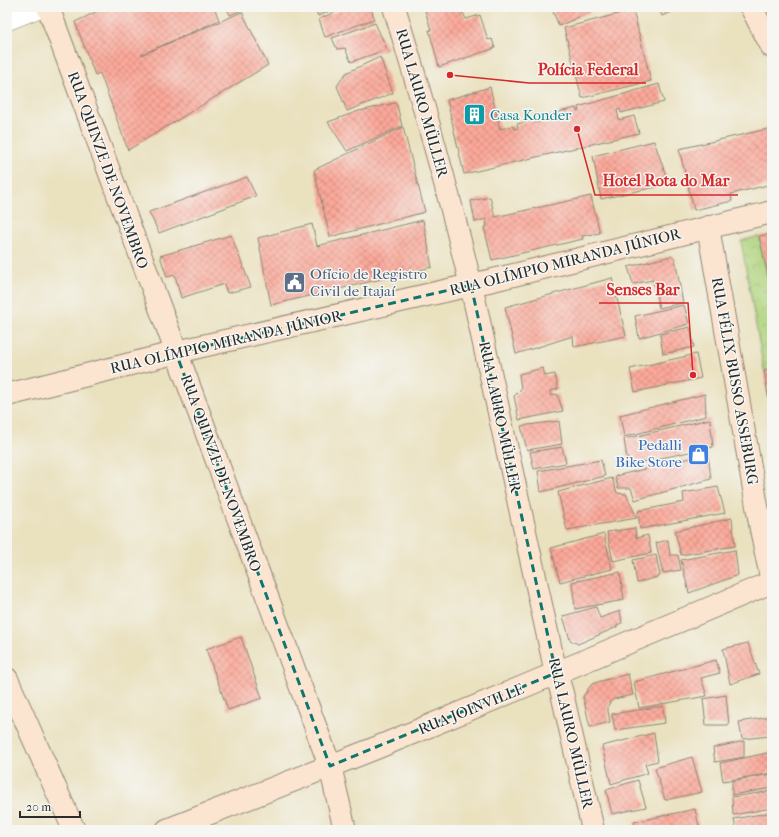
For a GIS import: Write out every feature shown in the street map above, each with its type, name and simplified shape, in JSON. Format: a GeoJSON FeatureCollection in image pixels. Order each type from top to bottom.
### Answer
{"type":"FeatureCollection","features":[{"type":"Feature","properties":{"kind":"main road","name":"RUA QUINZE DE NOVEMBRO"},"geometry":{"type":"LineString","coordinates":[[48,7],[330,766],[345,830]]}},
{"type":"Feature","properties":{"kind":"main road","name":"RUA LAURO MÜLLER"},"geometry":{"type":"LineString","coordinates":[[394,7],[439,160],[471,285],[556,673],[564,701],[593,830]]}},
{"type":"Feature","properties":{"kind":"main road"},"geometry":{"type":"LineString","coordinates":[[751,7],[772,47]]}},
{"type":"Feature","properties":{"kind":"main road","name":"RUA OLÍMPIO MIRANDA JÚNIOR"},"geometry":{"type":"LineString","coordinates":[[7,395],[206,345],[471,285],[772,212]]}},
{"type":"Feature","properties":{"kind":"main road","name":"RUA FÉLIX BUSSO ASSEBURG"},"geometry":{"type":"LineString","coordinates":[[708,227],[761,529],[772,582]]}},
{"type":"Feature","properties":{"kind":"main road","name":"RUA JOINVILLE"},"geometry":{"type":"LineString","coordinates":[[167,830],[383,745],[772,582]]}},
{"type":"Feature","properties":{"kind":"main road"},"geometry":{"type":"LineString","coordinates":[[7,679],[74,830]]}},
{"type":"Feature","properties":{"kind":"street"},"geometry":{"type":"LineString","coordinates":[[7,21],[42,7]]}},
{"type":"Feature","properties":{"kind":"highlighted area"},"geometry":{"type":"Polygon","coordinates":[[[471,285],[556,673],[330,766],[176,353],[471,285]]]}},
{"type":"Feature","properties":{"kind":"green space"},"geometry":{"type":"Polygon","coordinates":[[[759,236],[772,293],[772,370],[764,371],[741,241],[759,236]]]}},
{"type":"Feature","properties":{"kind":"building"},"geometry":{"type":"Polygon","coordinates":[[[106,7],[214,7],[219,20],[141,55],[242,12],[268,65],[128,150],[100,73],[95,75],[75,22],[106,7]]]}},
{"type":"Feature","properties":{"kind":"building"},"geometry":{"type":"Polygon","coordinates":[[[226,7],[249,7],[230,15],[226,7]]]}},
{"type":"Feature","properties":{"kind":"building"},"geometry":{"type":"Polygon","coordinates":[[[314,7],[339,7],[318,16],[314,7]]]}},
{"type":"Feature","properties":{"kind":"building"},"geometry":{"type":"Polygon","coordinates":[[[347,7],[371,7],[374,19],[325,37],[319,19],[347,7]]]}},
{"type":"Feature","properties":{"kind":"building"},"geometry":{"type":"Polygon","coordinates":[[[424,7],[460,7],[466,19],[480,15],[488,40],[492,39],[495,48],[439,67],[429,30],[431,30],[424,7]]]}},
{"type":"Feature","properties":{"kind":"building"},"geometry":{"type":"Polygon","coordinates":[[[551,7],[601,7],[559,26],[551,7]]]}},
{"type":"Feature","properties":{"kind":"building"},"geometry":{"type":"Polygon","coordinates":[[[658,7],[682,7],[662,16],[658,7]]]}},
{"type":"Feature","properties":{"kind":"building"},"geometry":{"type":"Polygon","coordinates":[[[633,10],[651,81],[582,98],[564,28],[633,10]]]}},
{"type":"Feature","properties":{"kind":"building"},"geometry":{"type":"Polygon","coordinates":[[[375,23],[387,49],[351,62],[345,48],[337,49],[332,38],[375,23]]]}},
{"type":"Feature","properties":{"kind":"building"},"geometry":{"type":"Polygon","coordinates":[[[380,57],[393,93],[347,111],[337,86],[346,73],[380,57]]]}},
{"type":"Feature","properties":{"kind":"building"},"geometry":{"type":"Polygon","coordinates":[[[659,84],[664,102],[621,113],[620,109],[617,110],[619,120],[634,116],[639,133],[464,174],[447,100],[490,87],[500,129],[513,126],[514,129],[518,128],[517,124],[533,120],[535,123],[539,122],[538,119],[554,114],[555,117],[560,116],[559,112],[576,108],[577,111],[579,111],[578,107],[659,84]]]}},
{"type":"Feature","properties":{"kind":"building"},"geometry":{"type":"Polygon","coordinates":[[[395,103],[397,105],[402,126],[347,151],[328,122],[359,111],[395,103]]]}},
{"type":"Feature","properties":{"kind":"building"},"geometry":{"type":"Polygon","coordinates":[[[403,127],[425,212],[330,237],[314,170],[403,127]]]}},
{"type":"Feature","properties":{"kind":"building"},"geometry":{"type":"Polygon","coordinates":[[[772,128],[772,184],[731,194],[732,201],[694,210],[679,149],[772,128]]]}},
{"type":"Feature","properties":{"kind":"building"},"geometry":{"type":"Polygon","coordinates":[[[654,141],[669,184],[601,199],[593,156],[654,141]]]}},
{"type":"Feature","properties":{"kind":"building"},"geometry":{"type":"Polygon","coordinates":[[[247,177],[256,196],[159,233],[149,212],[247,177]]]}},
{"type":"Feature","properties":{"kind":"building"},"geometry":{"type":"Polygon","coordinates":[[[591,196],[600,233],[582,236],[583,239],[492,260],[484,227],[487,227],[486,219],[475,222],[471,201],[490,197],[495,217],[591,196]]]}},
{"type":"Feature","properties":{"kind":"building"},"geometry":{"type":"Polygon","coordinates":[[[423,220],[432,267],[271,305],[258,238],[312,224],[317,246],[423,220]]]}},
{"type":"Feature","properties":{"kind":"building"},"geometry":{"type":"Polygon","coordinates":[[[772,234],[772,290],[771,290],[759,236],[772,234]]]}},
{"type":"Feature","properties":{"kind":"building"},"geometry":{"type":"Polygon","coordinates":[[[231,235],[251,287],[227,293],[224,284],[181,298],[175,275],[167,277],[160,256],[231,235]]]}},
{"type":"Feature","properties":{"kind":"building"},"geometry":{"type":"Polygon","coordinates":[[[671,256],[675,259],[683,303],[659,308],[653,280],[633,284],[628,267],[671,256]]]}},
{"type":"Feature","properties":{"kind":"building"},"geometry":{"type":"Polygon","coordinates":[[[612,278],[626,336],[574,347],[573,336],[516,354],[505,307],[612,278]]]}},
{"type":"Feature","properties":{"kind":"building"},"geometry":{"type":"Polygon","coordinates":[[[684,305],[689,324],[639,338],[635,316],[684,305]]]}},
{"type":"Feature","properties":{"kind":"building"},"geometry":{"type":"Polygon","coordinates":[[[690,327],[694,347],[663,354],[660,334],[690,327]]]}},
{"type":"Feature","properties":{"kind":"building"},"geometry":{"type":"Polygon","coordinates":[[[696,354],[701,378],[635,392],[630,369],[696,354]]]}},
{"type":"Feature","properties":{"kind":"building"},"geometry":{"type":"Polygon","coordinates":[[[543,368],[545,376],[555,374],[558,389],[550,391],[551,396],[557,394],[563,411],[519,420],[514,396],[521,389],[519,374],[543,368]]]}},
{"type":"Feature","properties":{"kind":"building"},"geometry":{"type":"Polygon","coordinates":[[[772,370],[772,414],[771,414],[764,371],[772,370]]]}},
{"type":"Feature","properties":{"kind":"building"},"geometry":{"type":"Polygon","coordinates":[[[705,394],[706,416],[624,437],[620,415],[705,394]]]}},
{"type":"Feature","properties":{"kind":"building"},"geometry":{"type":"Polygon","coordinates":[[[710,419],[713,447],[628,465],[624,439],[710,419]]]}},
{"type":"Feature","properties":{"kind":"building"},"geometry":{"type":"Polygon","coordinates":[[[559,421],[562,444],[527,450],[521,426],[559,421]]]}},
{"type":"Feature","properties":{"kind":"building"},"geometry":{"type":"Polygon","coordinates":[[[562,447],[566,463],[534,469],[530,452],[562,447]]]}},
{"type":"Feature","properties":{"kind":"building"},"geometry":{"type":"Polygon","coordinates":[[[708,454],[711,479],[635,500],[631,488],[618,488],[615,476],[708,454]]]}},
{"type":"Feature","properties":{"kind":"building"},"geometry":{"type":"Polygon","coordinates":[[[601,460],[605,476],[541,492],[538,471],[601,460]]]}},
{"type":"Feature","properties":{"kind":"building"},"geometry":{"type":"Polygon","coordinates":[[[612,478],[617,493],[626,494],[637,518],[567,530],[558,492],[612,478]]]}},
{"type":"Feature","properties":{"kind":"building"},"geometry":{"type":"Polygon","coordinates":[[[718,487],[725,513],[640,529],[638,511],[684,502],[683,493],[718,487]]]}},
{"type":"Feature","properties":{"kind":"building"},"geometry":{"type":"Polygon","coordinates":[[[732,518],[735,546],[681,555],[675,531],[732,518]]]}},
{"type":"Feature","properties":{"kind":"building"},"geometry":{"type":"Polygon","coordinates":[[[635,528],[636,538],[648,535],[651,553],[613,561],[607,532],[635,528]]]}},
{"type":"Feature","properties":{"kind":"building"},"geometry":{"type":"Polygon","coordinates":[[[604,534],[612,569],[560,582],[551,548],[604,534]]]}},
{"type":"Feature","properties":{"kind":"building"},"geometry":{"type":"Polygon","coordinates":[[[668,540],[670,555],[678,555],[681,570],[663,573],[656,543],[668,540]]]}},
{"type":"Feature","properties":{"kind":"building"},"geometry":{"type":"Polygon","coordinates":[[[735,550],[738,575],[689,593],[681,560],[735,550]]]}},
{"type":"Feature","properties":{"kind":"building"},"geometry":{"type":"Polygon","coordinates":[[[656,555],[660,576],[637,583],[633,560],[656,555]]]}},
{"type":"Feature","properties":{"kind":"building"},"geometry":{"type":"Polygon","coordinates":[[[620,572],[624,600],[575,609],[572,582],[620,572]]]}},
{"type":"Feature","properties":{"kind":"building"},"geometry":{"type":"Polygon","coordinates":[[[596,607],[600,618],[620,611],[622,623],[617,625],[617,627],[578,644],[570,640],[563,616],[596,607]]]}},
{"type":"Feature","properties":{"kind":"building"},"geometry":{"type":"Polygon","coordinates":[[[241,637],[262,698],[228,710],[206,649],[241,637]]]}},
{"type":"Feature","properties":{"kind":"building"},"geometry":{"type":"Polygon","coordinates":[[[748,643],[759,674],[730,684],[723,649],[748,643]]]}},
{"type":"Feature","properties":{"kind":"building"},"geometry":{"type":"Polygon","coordinates":[[[716,660],[720,673],[701,678],[707,696],[639,708],[634,682],[716,660]]]}},
{"type":"Feature","properties":{"kind":"building"},"geometry":{"type":"Polygon","coordinates":[[[628,674],[633,695],[614,699],[608,706],[610,722],[590,727],[583,697],[588,689],[592,684],[628,674]]]}},
{"type":"Feature","properties":{"kind":"building"},"geometry":{"type":"Polygon","coordinates":[[[726,695],[729,725],[706,725],[703,699],[726,695]]]}},
{"type":"Feature","properties":{"kind":"building"},"geometry":{"type":"Polygon","coordinates":[[[663,706],[665,723],[615,730],[612,714],[663,706]]]}},
{"type":"Feature","properties":{"kind":"building"},"geometry":{"type":"Polygon","coordinates":[[[769,717],[771,736],[742,739],[739,722],[769,717]]]}},
{"type":"Feature","properties":{"kind":"building"},"geometry":{"type":"Polygon","coordinates":[[[654,733],[658,761],[645,764],[648,773],[611,784],[602,746],[654,733]]]}},
{"type":"Feature","properties":{"kind":"building"},"geometry":{"type":"Polygon","coordinates":[[[744,741],[744,757],[715,762],[713,748],[744,741]]]}},
{"type":"Feature","properties":{"kind":"building"},"geometry":{"type":"Polygon","coordinates":[[[772,752],[772,773],[723,781],[720,763],[772,752]]]}},
{"type":"Feature","properties":{"kind":"building"},"geometry":{"type":"Polygon","coordinates":[[[692,757],[702,792],[665,800],[655,768],[692,757]]]}},
{"type":"Feature","properties":{"kind":"building"},"geometry":{"type":"Polygon","coordinates":[[[772,774],[772,788],[732,795],[732,781],[772,774]]]}},
{"type":"Feature","properties":{"kind":"building"},"geometry":{"type":"Polygon","coordinates":[[[638,780],[646,807],[612,814],[606,790],[638,780]]]}},
{"type":"Feature","properties":{"kind":"building"},"geometry":{"type":"Polygon","coordinates":[[[772,791],[772,808],[733,815],[732,797],[772,791]]]}},
{"type":"Feature","properties":{"kind":"building"},"geometry":{"type":"Polygon","coordinates":[[[695,809],[700,830],[636,830],[634,822],[695,809]]]}},
{"type":"Feature","properties":{"kind":"building"},"geometry":{"type":"Polygon","coordinates":[[[772,812],[772,830],[736,830],[734,819],[772,812]]]}},
{"type":"Feature","properties":{"kind":"place","name":"Polícia Federal"},"geometry":{"type":"Point","coordinates":[450,75]}},
{"type":"Feature","properties":{"kind":"place","name":"Casa Konder"},"geometry":{"type":"Point","coordinates":[474,115]}},
{"type":"Feature","properties":{"kind":"place","name":"Hotel Rota do Mar"},"geometry":{"type":"Point","coordinates":[577,129]}},
{"type":"Feature","properties":{"kind":"place","name":"Ofício de Registro Civil de Itajaí"},"geometry":{"type":"Point","coordinates":[295,283]}},
{"type":"Feature","properties":{"kind":"place","name":"Senses Bar"},"geometry":{"type":"Point","coordinates":[693,375]}},
{"type":"Feature","properties":{"kind":"place","name":"Pedalli Bike Store"},"geometry":{"type":"Point","coordinates":[698,454]}}]}
